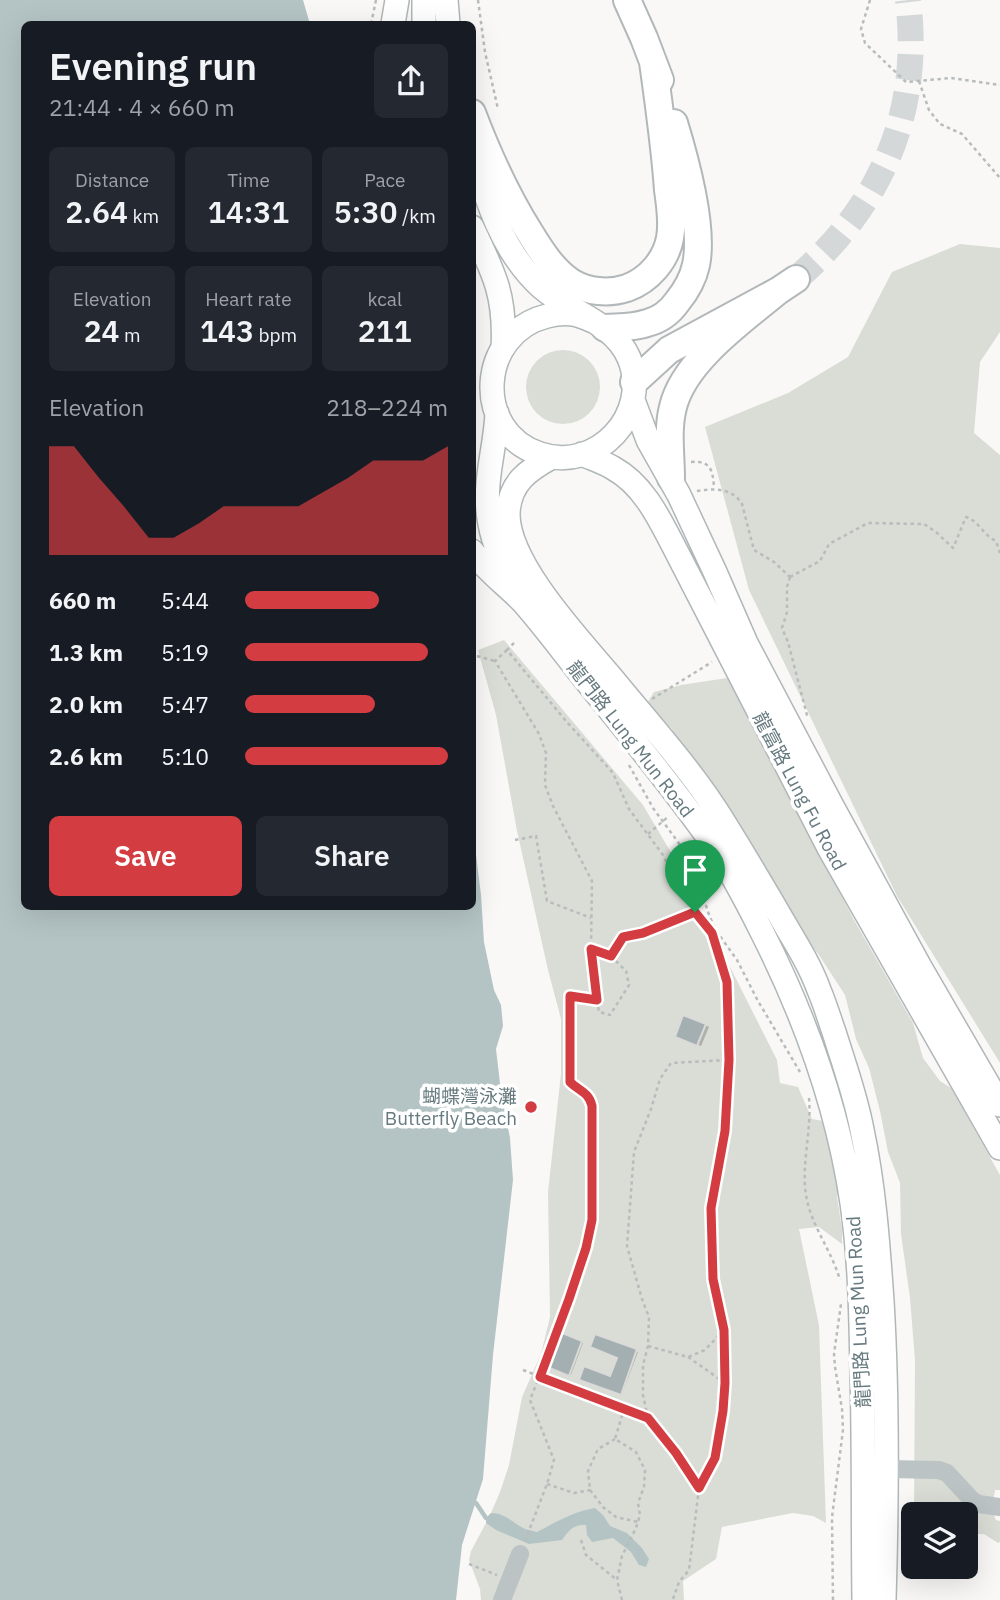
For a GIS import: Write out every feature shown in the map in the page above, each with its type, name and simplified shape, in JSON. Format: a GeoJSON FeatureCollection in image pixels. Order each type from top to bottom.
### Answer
{"type":"FeatureCollection","features":[{"type":"Feature","properties":{"kind":"highway"},"geometry":{"type":"LineString","coordinates":[[599,324],[639,325],[665,315],[688,287],[696,268],[698,245],[689,181],[677,133],[653,62],[627,0]]}},
{"type":"Feature","properties":{"kind":"highway"},"geometry":{"type":"LineString","coordinates":[[485,111],[482,139],[521,219],[554,268],[570,281],[590,290],[625,289],[654,271],[663,257],[671,235],[666,163],[653,62]]}},
{"type":"Feature","properties":{"kind":"highway"},"geometry":{"type":"LineString","coordinates":[[634,391],[669,350],[787,285],[708,352],[683,382],[675,398],[671,417],[678,472]]}},
{"type":"Feature","properties":{"kind":"main road"},"geometry":{"type":"LineString","coordinates":[[394,21],[397,0]]}},
{"type":"Feature","properties":{"kind":"main road"},"geometry":{"type":"LineString","coordinates":[[424,0],[424,21]]}},
{"type":"Feature","properties":{"kind":"main road"},"geometry":{"type":"LineString","coordinates":[[446,0],[448,21]]}},
{"type":"Feature","properties":{"kind":"main road","name":"龍富路 Lung Fu Road"},"geometry":{"type":"LineString","coordinates":[[476,163],[498,225],[520,263],[541,287],[563,304],[599,324],[615,336],[623,347],[629,359],[634,391],[648,440],[678,472],[715,572],[746,643],[914,956],[1000,1105]]}},
{"type":"Feature","properties":{"kind":"main road"},"geometry":{"type":"LineString","coordinates":[[476,235],[499,290],[504,322],[503,348]]}},
{"type":"Feature","properties":{"kind":"main road"},"geometry":{"type":"LineString","coordinates":[[599,324],[574,314],[558,314],[540,318],[516,332],[503,348],[494,366],[492,379],[492,393],[502,424],[527,449],[539,454],[566,458],[592,452],[604,445],[623,425],[634,391]]}},
{"type":"Feature","properties":{"kind":"main road"},"geometry":{"type":"LineString","coordinates":[[497,413],[488,484],[488,517],[499,555],[530,594]]}},
{"type":"Feature","properties":{"kind":"main road","name":"龍富路 Lung Fu Road"},"geometry":{"type":"LineString","coordinates":[[582,454],[627,477],[653,508],[673,542],[829,848],[1000,1148]]}},
{"type":"Feature","properties":{"kind":"main road"},"geometry":{"type":"LineString","coordinates":[[530,594],[508,511],[513,492],[523,476],[552,457]]}},
{"type":"Feature","properties":{"kind":"main road","name":"龍門路 Lung Mun Road"},"geometry":{"type":"LineString","coordinates":[[476,556],[482,564],[530,594],[661,737],[722,819],[792,936],[820,990],[862,1129],[877,1228],[884,1344],[887,1469],[884,1600]]}},
{"type":"Feature","properties":{"kind":"main road","name":"龍門路 Lung Mun Road"},"geometry":{"type":"LineString","coordinates":[[530,594],[732,874],[783,973],[817,1060],[844,1164],[856,1236],[861,1320],[864,1600]]}},
{"type":"Feature","properties":{"kind":"street"},"geometry":{"type":"LineString","coordinates":[[887,1469],[939,1470],[947,1473],[972,1500],[979,1504],[1000,1507]]}},
{"type":"Feature","properties":{"kind":"street"},"geometry":{"type":"LineString","coordinates":[[502,1600],[520,1554]]}},
{"type":"Feature","properties":{"kind":"path"},"geometry":{"type":"LineString","coordinates":[[372,21],[376,0]]}},
{"type":"Feature","properties":{"kind":"path"},"geometry":{"type":"LineString","coordinates":[[478,0],[485,52],[485,111]]}},
{"type":"Feature","properties":{"kind":"path"},"geometry":{"type":"LineString","coordinates":[[870,0],[861,29],[865,43],[906,82],[951,78],[1000,85]]}},
{"type":"Feature","properties":{"kind":"path"},"geometry":{"type":"LineString","coordinates":[[919,81],[929,110],[940,124],[962,134],[1000,178]]}},
{"type":"Feature","properties":{"kind":"path"},"geometry":{"type":"LineString","coordinates":[[678,472],[692,462],[705,463],[710,467],[714,488]]}},
{"type":"Feature","properties":{"kind":"path"},"geometry":{"type":"LineString","coordinates":[[700,491],[714,488],[738,497],[754,550],[774,562],[790,577]]}},
{"type":"Feature","properties":{"kind":"path"},"geometry":{"type":"LineString","coordinates":[[809,726],[808,714],[782,628],[787,612],[786,587],[790,577],[820,561],[829,544],[867,523],[924,524],[953,548],[965,517],[974,520],[988,537],[996,541],[1000,553]]}},
{"type":"Feature","properties":{"kind":"path"},"geometry":{"type":"LineString","coordinates":[[495,661],[514,643]]}},
{"type":"Feature","properties":{"kind":"path"},"geometry":{"type":"LineString","coordinates":[[507,650],[613,773],[629,809],[663,855],[679,889],[712,933],[727,982],[729,1060],[725,1131],[711,1208],[713,1279],[724,1330],[723,1411],[715,1458],[699,1488],[689,1570],[679,1582],[673,1600]]}},
{"type":"Feature","properties":{"kind":"path"},"geometry":{"type":"LineString","coordinates":[[477,656],[495,661],[527,713],[546,753],[545,785],[592,881],[591,949],[597,1000],[599,1012],[610,1015],[629,985],[626,971],[611,956],[591,949]]}},
{"type":"Feature","properties":{"kind":"path"},"geometry":{"type":"LineString","coordinates":[[646,702],[718,659]]}},
{"type":"Feature","properties":{"kind":"path","name":"龍門路 Lung Mun Road"},"geometry":{"type":"LineString","coordinates":[[626,759],[653,808],[689,857],[715,929],[737,960],[760,1006],[802,1076]]}},
{"type":"Feature","properties":{"kind":"path"},"geometry":{"type":"LineString","coordinates":[[648,834],[668,816]]}},
{"type":"Feature","properties":{"kind":"path"},"geometry":{"type":"LineString","coordinates":[[515,840],[537,836],[547,901],[591,918]]}},
{"type":"Feature","properties":{"kind":"path"},"geometry":{"type":"LineString","coordinates":[[611,956],[623,937],[643,933],[695,912]]}},
{"type":"Feature","properties":{"kind":"path"},"geometry":{"type":"LineString","coordinates":[[520,1554],[554,1460],[530,1400],[569,1299],[592,1220],[592,1106],[591,1099],[585,1092],[570,1082],[570,996],[597,1000]]}},
{"type":"Feature","properties":{"kind":"path"},"geometry":{"type":"LineString","coordinates":[[699,1488],[648,1418],[643,1395],[643,1365],[648,1346],[649,1317],[627,1246],[634,1152],[660,1079],[671,1063],[729,1060]]}},
{"type":"Feature","properties":{"kind":"path","name":"龍門路 Lung Mun Road"},"geometry":{"type":"LineString","coordinates":[[808,1096],[804,1174],[806,1195],[812,1217],[837,1271],[841,1288]]}},
{"type":"Feature","properties":{"kind":"path","name":"龍門路 Lung Mun Road"},"geometry":{"type":"LineString","coordinates":[[833,1600],[832,1517],[843,1430],[834,1354],[841,1300]]}},
{"type":"Feature","properties":{"kind":"path"},"geometry":{"type":"LineString","coordinates":[[688,1357],[705,1350],[724,1330]]}},
{"type":"Feature","properties":{"kind":"path"},"geometry":{"type":"LineString","coordinates":[[648,1346],[688,1357],[725,1383]]}},
{"type":"Feature","properties":{"kind":"path"},"geometry":{"type":"LineString","coordinates":[[523,1370],[648,1418]]}},
{"type":"Feature","properties":{"kind":"path"},"geometry":{"type":"LineString","coordinates":[[624,1409],[615,1439],[598,1449],[588,1471],[590,1490],[603,1507],[616,1517],[638,1522]]}},
{"type":"Feature","properties":{"kind":"path"},"geometry":{"type":"LineString","coordinates":[[615,1439],[636,1452],[645,1470],[644,1487],[638,1503],[640,1515],[622,1556],[617,1580],[622,1600]]}},
{"type":"Feature","properties":{"kind":"path"},"geometry":{"type":"LineString","coordinates":[[547,1484],[574,1493],[590,1490]]}},
{"type":"Feature","properties":{"kind":"path"},"geometry":{"type":"LineString","coordinates":[[581,1540],[586,1555],[617,1580]]}},
{"type":"Feature","properties":{"kind":"path"},"geometry":{"type":"LineString","coordinates":[[469,1563],[510,1580]]}},
{"type":"Feature","properties":{"kind":"shaded area"},"geometry":{"type":"Polygon","coordinates":[[[0,0],[303,0],[309,21],[21,21],[21,910],[476,910],[476,854],[484,942],[494,990],[501,1005],[503,1026],[496,1049],[510,1138],[513,1180],[493,1355],[483,1479],[462,1545],[456,1600],[0,1600],[0,0]]]}},
{"type":"Feature","properties":{"kind":"shaded area"},"geometry":{"type":"Polygon","coordinates":[[[960,244],[1000,248],[1000,332],[980,362],[974,433],[1000,455],[1000,1063],[897,896],[749,590],[705,427],[788,393],[848,357],[892,272],[960,244]]]}},
{"type":"Feature","properties":{"kind":"shaded area"},"geometry":{"type":"Polygon","coordinates":[[[563,350],[577,353],[589,361],[597,373],[600,387],[597,401],[589,413],[577,421],[563,424],[549,421],[537,413],[529,401],[526,387],[529,373],[537,361],[549,353],[563,350]]]}},
{"type":"Feature","properties":{"kind":"shaded area"},"geometry":{"type":"Polygon","coordinates":[[[504,640],[643,805],[679,866],[777,1060],[780,1083],[798,1087],[812,1119],[829,1122],[847,1145],[837,1197],[842,1244],[819,1227],[799,1229],[819,1325],[826,1523],[813,1516],[793,1513],[722,1527],[716,1559],[683,1581],[684,1600],[481,1600],[480,1589],[469,1560],[500,1492],[509,1465],[522,1397],[541,1354],[550,1317],[548,1192],[561,1074],[561,1019],[517,831],[496,715],[478,650],[504,640]]]}},
{"type":"Feature","properties":{"kind":"shaded area"},"geometry":{"type":"Polygon","coordinates":[[[727,678],[854,920],[913,1023],[923,1058],[940,1081],[951,1088],[1000,1175],[1000,1490],[995,1490],[992,1510],[996,1520],[1000,1521],[998,1543],[984,1534],[978,1534],[978,1502],[914,1502],[915,1360],[901,1234],[900,1183],[888,1152],[869,1068],[856,1039],[845,995],[677,748],[672,729],[646,705],[654,692],[727,678]]]}},
{"type":"Feature","properties":{"kind":"shaded area"},"geometry":{"type":"Polygon","coordinates":[[[595,1508],[610,1526],[627,1533],[642,1548],[649,1559],[646,1567],[639,1565],[631,1552],[613,1538],[592,1542],[587,1535],[586,1525],[572,1528],[562,1540],[529,1544],[486,1523],[486,1518],[491,1513],[496,1513],[525,1529],[537,1532],[572,1514],[595,1508]]]}},
{"type":"Feature","properties":{"kind":"building"},"geometry":{"type":"Polygon","coordinates":[[[683,1015],[706,1024],[697,1046],[675,1037],[683,1015]]]}},
{"type":"Feature","properties":{"kind":"building"},"geometry":{"type":"Polygon","coordinates":[[[560,1332],[582,1341],[569,1376],[547,1367],[560,1332]]]}},
{"type":"Feature","properties":{"kind":"building"},"geometry":{"type":"Polygon","coordinates":[[[595,1334],[637,1349],[621,1395],[579,1380],[584,1366],[610,1376],[617,1358],[590,1347],[595,1334]]]}},
{"type":"Feature","properties":{"kind":"waterway"},"geometry":{"type":"LineString","coordinates":[[476,1503],[486,1518],[491,1520]]}},
{"type":"Feature","properties":{"kind":"tunnel"},"geometry":{"type":"LineString","coordinates":[[796,279],[826,251],[851,220],[872,188],[889,154],[901,118],[908,81],[911,41],[908,0]]}},
{"type":"Feature","properties":{"kind":"place","name":"蝴蝶灣泳灘 Butterfly Beach"},"geometry":{"type":"Point","coordinates":[531,1107]}},
{"type":"Feature","properties":{"kind":"route"},"geometry":{"type":"LineString","coordinates":[[695,912],[712,933],[727,982],[729,1060],[725,1131],[711,1208],[713,1279],[724,1330],[725,1383],[715,1458],[699,1488],[648,1418],[540,1377],[586,1248],[592,1220],[592,1106],[591,1099],[585,1092],[570,1082],[570,996],[597,1000],[591,949],[611,956],[623,937],[643,933],[695,912]]}}]}
